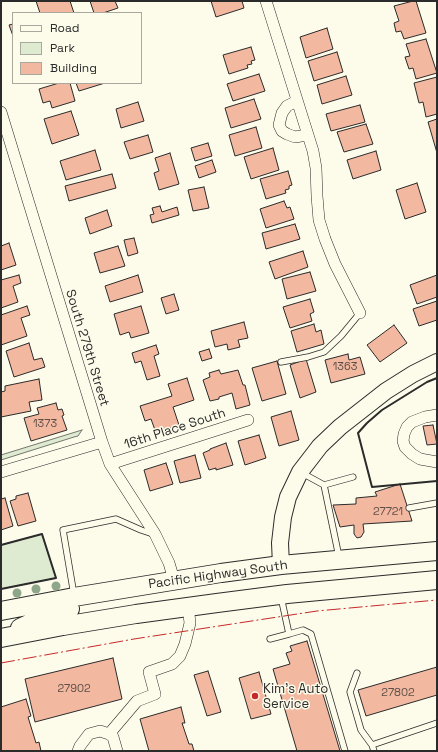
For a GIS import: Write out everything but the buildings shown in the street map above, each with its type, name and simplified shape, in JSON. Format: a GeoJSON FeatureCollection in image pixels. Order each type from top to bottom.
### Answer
{"type":"FeatureCollection","features":[{"type":"Feature","properties":{"kind":"main road"},"geometry":{"type":"LineString","coordinates":[[1,638],[52,613],[164,592],[266,579],[276,572],[281,565],[280,543],[283,517],[288,497],[300,472],[320,446],[340,427],[386,391],[413,374],[437,362]]}},
{"type":"Feature","properties":{"kind":"main road","name":"Pacific Highway South"},"geometry":{"type":"LineString","coordinates":[[1,611],[74,597],[221,573],[281,565],[437,551]]}},
{"type":"Feature","properties":{"kind":"main road","name":"Pacific Highway South"},"geometry":{"type":"LineString","coordinates":[[1,638],[63,626],[188,606],[281,595],[437,580]]}},
{"type":"Feature","properties":{"kind":"street"},"geometry":{"type":"LineString","coordinates":[[266,1],[313,151],[316,168],[319,220],[335,264],[360,313]]}},
{"type":"Feature","properties":{"kind":"street"},"geometry":{"type":"LineString","coordinates":[[297,101],[287,106],[282,113],[279,125],[282,131],[295,137],[307,135]]}},
{"type":"Feature","properties":{"kind":"street","name":"South 279th Street"},"geometry":{"type":"LineString","coordinates":[[1,112],[110,464],[155,534],[169,563],[174,580]]}},
{"type":"Feature","properties":{"kind":"street"},"geometry":{"type":"LineString","coordinates":[[437,415],[425,417],[412,422],[404,434],[403,440],[405,447],[412,454],[420,459],[437,462]]}},
{"type":"Feature","properties":{"kind":"street","name":"16th Place South"},"geometry":{"type":"LineString","coordinates":[[110,464],[248,420]]}},
{"type":"Feature","properties":{"kind":"street"},"geometry":{"type":"LineString","coordinates":[[1,472],[102,442]]}},
{"type":"Feature","properties":{"kind":"street"},"geometry":{"type":"LineString","coordinates":[[109,734],[137,701],[155,694],[149,672],[172,664],[180,656],[185,644],[190,623],[188,606]]}},
{"type":"Feature","properties":{"kind":"street"},"geometry":{"type":"LineString","coordinates":[[78,751],[89,734],[100,731],[113,737],[117,751]]}},
{"type":"Feature","properties":{"kind":"lane"},"geometry":{"type":"LineString","coordinates":[[281,362],[308,357],[324,352],[341,336],[360,313]]}},
{"type":"Feature","properties":{"kind":"lane"},"geometry":{"type":"LineString","coordinates":[[300,472],[324,485],[353,477]]}},
{"type":"Feature","properties":{"kind":"lane"},"geometry":{"type":"LineString","coordinates":[[324,485],[339,560]]}},
{"type":"Feature","properties":{"kind":"lane"},"geometry":{"type":"LineString","coordinates":[[409,508],[437,503]]}},
{"type":"Feature","properties":{"kind":"lane"},"geometry":{"type":"LineString","coordinates":[[74,597],[63,530],[116,519],[141,530],[155,534]]}},
{"type":"Feature","properties":{"kind":"lane"},"geometry":{"type":"LineString","coordinates":[[281,595],[289,634]]}},
{"type":"Feature","properties":{"kind":"lane"},"geometry":{"type":"LineString","coordinates":[[270,639],[303,630],[311,634],[345,751]]}},
{"type":"Feature","properties":{"kind":"lane"},"geometry":{"type":"LineString","coordinates":[[357,673],[350,692],[361,730],[372,745],[374,751]]}},
{"type":"Feature","properties":{"kind":"lane"},"geometry":{"type":"LineString","coordinates":[[372,745],[437,723]]}},
{"type":"Feature","properties":{"kind":"green space"},"geometry":{"type":"Polygon","coordinates":[[[82,430],[78,436],[1,460],[1,455],[82,430]]]}},
{"type":"Feature","properties":{"kind":"green space"},"geometry":{"type":"Polygon","coordinates":[[[42,534],[56,578],[1,589],[1,545],[42,534]]]}},
{"type":"Feature","properties":{"kind":"wall"},"geometry":{"type":"LineString","coordinates":[[437,378],[427,382],[382,410],[358,433],[372,487],[437,481]]}},
{"type":"Feature","properties":{"kind":"wall"},"geometry":{"type":"LineString","coordinates":[[1,545],[42,534],[56,578],[1,589]]}},
{"type":"Feature","properties":{"kind":"power"},"geometry":{"type":"LineString","coordinates":[[1,663],[134,639],[317,611],[437,600]]}},
{"type":"Feature","properties":{"kind":"place","name":"Kim's Auto Service"},"geometry":{"type":"Point","coordinates":[255,696]}}]}
